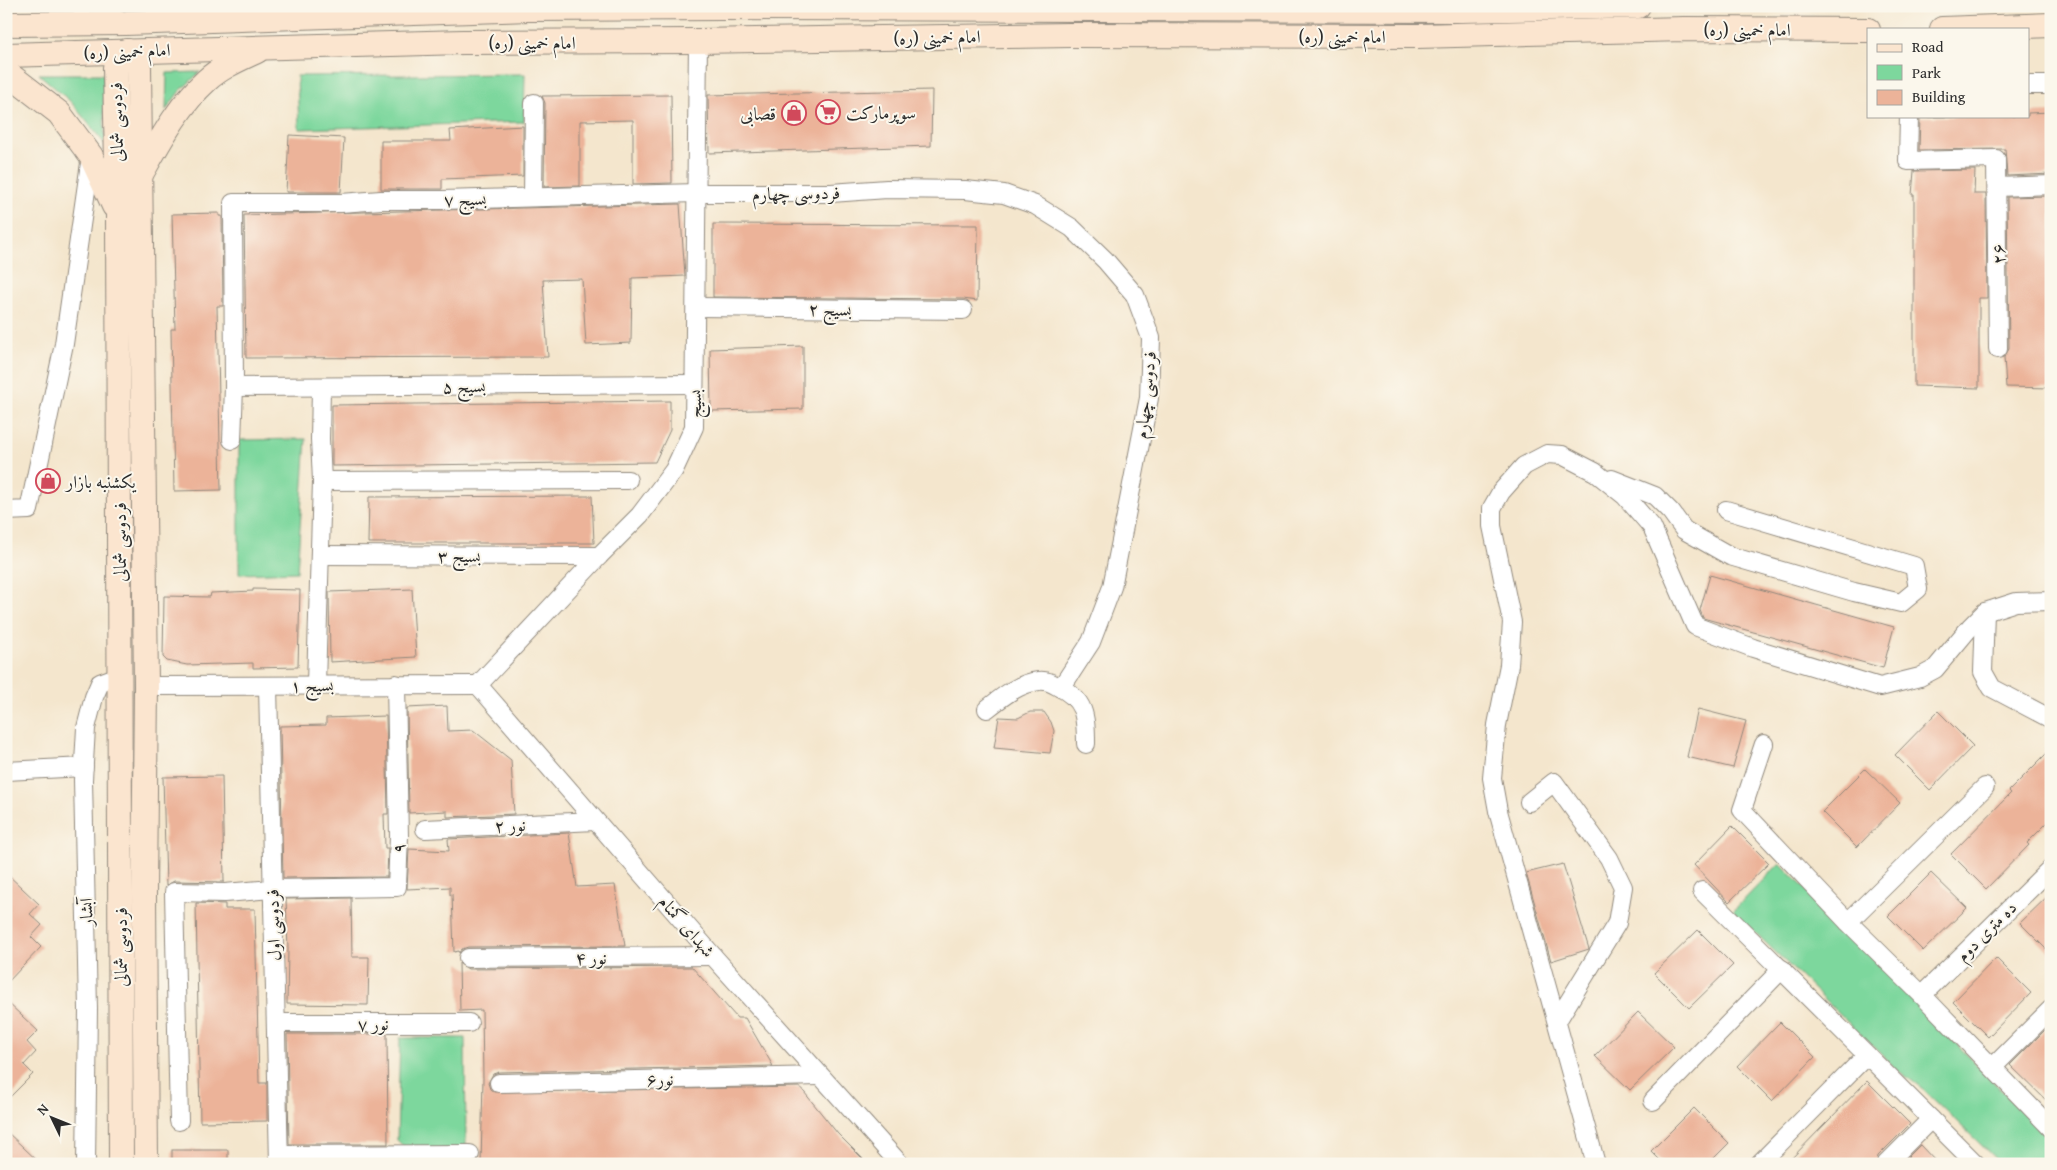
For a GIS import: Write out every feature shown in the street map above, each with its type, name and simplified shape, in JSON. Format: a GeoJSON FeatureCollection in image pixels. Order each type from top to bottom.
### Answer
{"type":"FeatureCollection","features":[{"type":"Feature","properties":{"kind":"main road","name":"امام خمینی (ره)"},"geometry":{"type":"LineString","coordinates":[[15,24],[126,23],[529,9],[1057,7],[1461,10],[1638,6]]}},
{"type":"Feature","properties":{"kind":"main road"},"geometry":{"type":"LineString","coordinates":[[1952,28],[2044,19]]}},
{"type":"Feature","properties":{"kind":"main road"},"geometry":{"type":"LineString","coordinates":[[126,23],[127,51]]}},
{"type":"Feature","properties":{"kind":"main road"},"geometry":{"type":"LineString","coordinates":[[15,24],[41,28],[50,36],[49,42],[11,61],[59,113],[91,156],[118,214]]}},
{"type":"Feature","properties":{"kind":"main road","name":"امام خمینی (ره)"},"geometry":{"type":"LineString","coordinates":[[11,61],[127,51],[263,49],[463,42],[698,42],[1070,35],[1417,36],[1684,29],[1867,30]]}},
{"type":"Feature","properties":{"kind":"main road"},"geometry":{"type":"LineString","coordinates":[[140,176],[169,127],[188,101],[207,80],[231,64],[263,49]]}},
{"type":"Feature","properties":{"kind":"main road","name":"فردوسی شمالی"},"geometry":{"type":"LineString","coordinates":[[121,1164],[118,214],[115,67],[127,51],[139,67],[146,686],[144,894],[146,1164]]}},
{"type":"Feature","properties":{"kind":"street","name":"بسیج"},"geometry":{"type":"LineString","coordinates":[[478,685],[640,515],[674,470],[694,427],[697,308],[698,42]]}},
{"type":"Feature","properties":{"kind":"street"},"geometry":{"type":"LineString","coordinates":[[2030,85],[2051,85]]}},
{"type":"Feature","properties":{"kind":"street"},"geometry":{"type":"LineString","coordinates":[[533,197],[534,103]]}},
{"type":"Feature","properties":{"kind":"street","name":"۲۶"},"geometry":{"type":"LineString","coordinates":[[1909,118],[1908,160],[1996,159],[1998,349]]}},
{"type":"Feature","properties":{"kind":"street"},"geometry":{"type":"LineString","coordinates":[[6,511],[29,510],[64,344],[91,156]]}},
{"type":"Feature","properties":{"kind":"street"},"geometry":{"type":"LineString","coordinates":[[1997,187],[2051,185]]}},
{"type":"Feature","properties":{"kind":"street","name":"فردوسی چهارم"},"geometry":{"type":"LineString","coordinates":[[697,193],[966,190],[1004,194],[1035,205],[1072,228],[1105,260],[1135,295],[1151,338],[1149,398],[1132,491],[1112,587],[1090,642],[1062,688]]}},
{"type":"Feature","properties":{"kind":"street","name":"بسیج ۷"},"geometry":{"type":"LineString","coordinates":[[234,388],[233,203],[697,193]]}},
{"type":"Feature","properties":{"kind":"street","name":"بسیج ۲"},"geometry":{"type":"LineString","coordinates":[[697,308],[963,310]]}},
{"type":"Feature","properties":{"kind":"street","name":"بسیج ۵"},"geometry":{"type":"LineString","coordinates":[[234,388],[694,384]]}},
{"type":"Feature","properties":{"kind":"street"},"geometry":{"type":"LineString","coordinates":[[232,440],[234,388]]}},
{"type":"Feature","properties":{"kind":"street"},"geometry":{"type":"LineString","coordinates":[[316,684],[322,481],[320,440],[321,388]]}},
{"type":"Feature","properties":{"kind":"street"},"geometry":{"type":"LineString","coordinates":[[1596,1164],[1498,811],[1492,778],[1498,725],[1509,665],[1512,622],[1492,526],[1492,508],[1501,492],[1524,466],[1547,454],[1562,455],[1595,472],[1655,496],[1671,512],[1684,530],[1730,556],[1854,592],[1901,603],[1918,589],[1914,566],[1726,510]]}},
{"type":"Feature","properties":{"kind":"street"},"geometry":{"type":"LineString","coordinates":[[1595,472],[1625,496],[1652,527],[1695,626],[1753,648],[1880,687],[1920,677],[1935,669],[1985,612],[2016,602],[2051,601]]}},
{"type":"Feature","properties":{"kind":"street"},"geometry":{"type":"LineString","coordinates":[[322,481],[628,480]]}},
{"type":"Feature","properties":{"kind":"street","name":"بسیج ۳"},"geometry":{"type":"LineString","coordinates":[[320,555],[599,556]]}},
{"type":"Feature","properties":{"kind":"street"},"geometry":{"type":"LineString","coordinates":[[1985,612],[1983,672],[1992,688],[2051,719]]}},
{"type":"Feature","properties":{"kind":"street","name":"آبشار"},"geometry":{"type":"LineString","coordinates":[[86,1164],[88,1009],[84,767],[86,728],[94,697],[100,683],[119,676]]}},
{"type":"Feature","properties":{"kind":"street"},"geometry":{"type":"LineString","coordinates":[[987,709],[1007,693],[1040,680],[1062,688],[1076,697],[1081,705],[1086,722],[1086,744]]}},
{"type":"Feature","properties":{"kind":"street","name":"۹"},"geometry":{"type":"LineString","coordinates":[[272,889],[397,887],[396,684]]}},
{"type":"Feature","properties":{"kind":"street","name":"بسیج ۱"},"geometry":{"type":"LineString","coordinates":[[146,686],[478,685]]}},
{"type":"Feature","properties":{"kind":"street","name":"شهدای گمنام"},"geometry":{"type":"LineString","coordinates":[[478,685],[713,956],[900,1164]]}},
{"type":"Feature","properties":{"kind":"street","name":"فردوسی اول"},"geometry":{"type":"LineString","coordinates":[[268,686],[280,1159]]}},
{"type":"Feature","properties":{"kind":"street"},"geometry":{"type":"LineString","coordinates":[[1764,744],[1742,810],[1848,922],[2051,1128]]}},
{"type":"Feature","properties":{"kind":"street"},"geometry":{"type":"LineString","coordinates":[[6,771],[84,767]]}},
{"type":"Feature","properties":{"kind":"street"},"geometry":{"type":"LineString","coordinates":[[1529,802],[1554,782],[1609,858],[1623,888],[1617,923],[1557,1021]]}},
{"type":"Feature","properties":{"kind":"street"},"geometry":{"type":"LineString","coordinates":[[1848,922],[1985,787]]}},
{"type":"Feature","properties":{"kind":"street","name":"نور ۲"},"geometry":{"type":"LineString","coordinates":[[425,829],[595,821]]}},
{"type":"Feature","properties":{"kind":"street","name":"ده متری دوم"},"geometry":{"type":"LineString","coordinates":[[1922,995],[2051,868]]}},
{"type":"Feature","properties":{"kind":"street"},"geometry":{"type":"LineString","coordinates":[[180,1121],[174,892],[225,893],[272,889]]}},
{"type":"Feature","properties":{"kind":"street"},"geometry":{"type":"LineString","coordinates":[[1702,891],[1976,1164]]}},
{"type":"Feature","properties":{"kind":"street","name":"نور ۴"},"geometry":{"type":"LineString","coordinates":[[468,958],[713,956]]}},
{"type":"Feature","properties":{"kind":"street"},"geometry":{"type":"LineString","coordinates":[[1653,1101],[1782,970]]}},
{"type":"Feature","properties":{"kind":"street"},"geometry":{"type":"LineString","coordinates":[[1992,1067],[2051,1009]]}},
{"type":"Feature","properties":{"kind":"street","name":"نور ۷"},"geometry":{"type":"LineString","coordinates":[[277,1023],[469,1023]]}},
{"type":"Feature","properties":{"kind":"street"},"geometry":{"type":"LineString","coordinates":[[1759,1164],[1867,1055]]}},
{"type":"Feature","properties":{"kind":"street","name":"نور۶"},"geometry":{"type":"LineString","coordinates":[[499,1083],[820,1076]]}},
{"type":"Feature","properties":{"kind":"street"},"geometry":{"type":"LineString","coordinates":[[1886,1164],[1931,1120]]}},
{"type":"Feature","properties":{"kind":"street"},"geometry":{"type":"LineString","coordinates":[[280,1159],[433,1160],[470,1154]]}},
{"type":"Feature","properties":{"kind":"green space"},"geometry":{"type":"Polygon","coordinates":[[[200,72],[179,92],[166,110],[167,73],[200,72]]]}},
{"type":"Feature","properties":{"kind":"green space"},"geometry":{"type":"Polygon","coordinates":[[[39,74],[103,74],[105,144],[71,102],[39,74]]]}},
{"type":"Feature","properties":{"kind":"green space"},"geometry":{"type":"Polygon","coordinates":[[[525,74],[524,122],[299,129],[297,76],[525,74]]]}},
{"type":"Feature","properties":{"kind":"green space"},"geometry":{"type":"Polygon","coordinates":[[[306,439],[297,572],[239,574],[239,440],[306,439]]]}},
{"type":"Feature","properties":{"kind":"green space"},"geometry":{"type":"Polygon","coordinates":[[[1780,863],[2051,1141],[2051,1164],[2001,1164],[1923,1089],[1896,1069],[1733,911],[1780,863]]]}},
{"type":"Feature","properties":{"kind":"green space"},"geometry":{"type":"Polygon","coordinates":[[[400,1038],[465,1038],[466,1149],[407,1150],[397,1140],[400,1038]]]}},
{"type":"Feature","properties":{"kind":"building"},"geometry":{"type":"Polygon","coordinates":[[[932,90],[931,146],[709,153],[708,95],[932,90]]]}},
{"type":"Feature","properties":{"kind":"building"},"geometry":{"type":"Polygon","coordinates":[[[671,95],[672,183],[633,184],[633,120],[580,121],[580,186],[544,187],[545,103],[542,96],[671,95]]]}},
{"type":"Feature","properties":{"kind":"building"},"geometry":{"type":"Polygon","coordinates":[[[2051,112],[2051,174],[2007,176],[2005,149],[1919,150],[1920,118],[2030,118],[2030,113],[2051,112]]]}},
{"type":"Feature","properties":{"kind":"building"},"geometry":{"type":"Polygon","coordinates":[[[523,126],[523,176],[442,179],[442,189],[381,189],[381,141],[451,141],[450,130],[523,126]]]}},
{"type":"Feature","properties":{"kind":"building"},"geometry":{"type":"Polygon","coordinates":[[[289,135],[344,138],[341,192],[286,192],[289,135]]]}},
{"type":"Feature","properties":{"kind":"building"},"geometry":{"type":"Polygon","coordinates":[[[1975,170],[1974,194],[1986,194],[1987,298],[1979,298],[1979,388],[1914,386],[1914,195],[1912,195],[1914,171],[1975,170]]]}},
{"type":"Feature","properties":{"kind":"building"},"geometry":{"type":"Polygon","coordinates":[[[2051,196],[2051,388],[2006,387],[2004,357],[2009,349],[2007,197],[2051,196]]]}},
{"type":"Feature","properties":{"kind":"building"},"geometry":{"type":"Polygon","coordinates":[[[680,204],[685,276],[632,278],[631,343],[586,345],[582,279],[543,280],[548,357],[246,358],[244,215],[680,204]]]}},
{"type":"Feature","properties":{"kind":"building"},"geometry":{"type":"Polygon","coordinates":[[[219,213],[219,216],[222,216],[223,306],[217,306],[221,490],[174,491],[171,329],[175,329],[172,214],[219,213]]]}},
{"type":"Feature","properties":{"kind":"building"},"geometry":{"type":"Polygon","coordinates":[[[713,224],[978,225],[977,301],[963,299],[713,297],[713,224]]]}},
{"type":"Feature","properties":{"kind":"building"},"geometry":{"type":"Polygon","coordinates":[[[803,346],[803,409],[711,411],[710,349],[803,346]]]}},
{"type":"Feature","properties":{"kind":"building"},"geometry":{"type":"Polygon","coordinates":[[[670,401],[670,430],[655,462],[332,466],[332,405],[670,401]]]}},
{"type":"Feature","properties":{"kind":"building"},"geometry":{"type":"Polygon","coordinates":[[[592,496],[594,543],[368,543],[369,497],[592,496]]]}},
{"type":"Feature","properties":{"kind":"building"},"geometry":{"type":"Polygon","coordinates":[[[1710,575],[1894,627],[1883,668],[1703,618],[1700,610],[1710,575]]]}},
{"type":"Feature","properties":{"kind":"building"},"geometry":{"type":"Polygon","coordinates":[[[253,589],[300,590],[298,667],[253,668],[253,663],[187,665],[167,661],[163,657],[164,596],[210,597],[211,593],[253,591],[253,589]]]}},
{"type":"Feature","properties":{"kind":"building"},"geometry":{"type":"Polygon","coordinates":[[[412,589],[416,657],[330,662],[329,592],[412,589]]]}},
{"type":"Feature","properties":{"kind":"building"},"geometry":{"type":"Polygon","coordinates":[[[447,706],[448,731],[473,730],[511,760],[514,814],[447,817],[447,811],[409,813],[407,708],[447,706]]]}},
{"type":"Feature","properties":{"kind":"building"},"geometry":{"type":"Polygon","coordinates":[[[1698,709],[1746,721],[1733,768],[1687,757],[1698,709]]]}},
{"type":"Feature","properties":{"kind":"building"},"geometry":{"type":"Polygon","coordinates":[[[1938,711],[1973,746],[1930,790],[1895,755],[1938,711]]]}},
{"type":"Feature","properties":{"kind":"building"},"geometry":{"type":"Polygon","coordinates":[[[1030,712],[1044,712],[1051,722],[1054,731],[1050,753],[994,748],[999,717],[1018,718],[1030,712]]]}},
{"type":"Feature","properties":{"kind":"building"},"geometry":{"type":"Polygon","coordinates":[[[386,716],[388,814],[384,814],[385,848],[388,848],[387,877],[283,878],[280,726],[326,725],[326,718],[386,716]]]}},
{"type":"Feature","properties":{"kind":"building"},"geometry":{"type":"Polygon","coordinates":[[[2051,749],[2051,819],[2027,843],[2029,845],[1986,889],[1951,854],[2051,749]]]}},
{"type":"Feature","properties":{"kind":"building"},"geometry":{"type":"Polygon","coordinates":[[[1865,769],[1900,803],[1857,847],[1822,812],[1865,769]]]}},
{"type":"Feature","properties":{"kind":"building"},"geometry":{"type":"Polygon","coordinates":[[[222,776],[224,882],[174,881],[166,886],[163,777],[222,776]]]}},
{"type":"Feature","properties":{"kind":"building"},"geometry":{"type":"Polygon","coordinates":[[[1732,826],[1769,863],[1729,902],[1694,865],[1732,826]]]}},
{"type":"Feature","properties":{"kind":"building"},"geometry":{"type":"Polygon","coordinates":[[[569,833],[577,887],[615,885],[625,946],[468,947],[462,949],[459,953],[459,951],[454,952],[452,894],[450,895],[450,887],[407,889],[409,849],[449,851],[448,839],[569,833]]]}},
{"type":"Feature","properties":{"kind":"building"},"geometry":{"type":"Polygon","coordinates":[[[1563,864],[1589,949],[1551,961],[1526,873],[1563,864]]]}},
{"type":"Feature","properties":{"kind":"building"},"geometry":{"type":"Polygon","coordinates":[[[6,873],[39,904],[30,914],[42,925],[31,937],[41,947],[6,984],[6,873]]]}},
{"type":"Feature","properties":{"kind":"building"},"geometry":{"type":"Polygon","coordinates":[[[1931,873],[1967,908],[1923,951],[1888,916],[1931,873]]]}},
{"type":"Feature","properties":{"kind":"building"},"geometry":{"type":"Polygon","coordinates":[[[2051,893],[2051,954],[2020,923],[2051,893]]]}},
{"type":"Feature","properties":{"kind":"building"},"geometry":{"type":"Polygon","coordinates":[[[351,898],[352,957],[369,957],[368,1005],[287,1004],[288,949],[286,899],[351,898]]]}},
{"type":"Feature","properties":{"kind":"building"},"geometry":{"type":"Polygon","coordinates":[[[196,903],[225,904],[225,909],[255,909],[259,1083],[267,1083],[267,1121],[200,1122],[196,903]]]}},
{"type":"Feature","properties":{"kind":"building"},"geometry":{"type":"Polygon","coordinates":[[[1698,930],[1733,965],[1689,1008],[1654,973],[1698,930]]]}},
{"type":"Feature","properties":{"kind":"building"},"geometry":{"type":"Polygon","coordinates":[[[1996,958],[2031,993],[1988,1037],[1953,1002],[1996,958]]]}},
{"type":"Feature","properties":{"kind":"building"},"geometry":{"type":"Polygon","coordinates":[[[459,963],[468,969],[692,967],[737,1018],[745,1018],[773,1066],[499,1072],[493,1074],[488,1083],[490,1089],[494,1092],[800,1087],[838,1134],[868,1164],[481,1164],[482,1010],[460,1011],[459,963]]]}},
{"type":"Feature","properties":{"kind":"building"},"geometry":{"type":"Polygon","coordinates":[[[6,1001],[38,1031],[27,1042],[36,1052],[24,1065],[33,1074],[6,1101],[6,1001]]]}},
{"type":"Feature","properties":{"kind":"building"},"geometry":{"type":"Polygon","coordinates":[[[1638,1012],[1674,1047],[1630,1090],[1595,1056],[1638,1012]]]}},
{"type":"Feature","properties":{"kind":"building"},"geometry":{"type":"Polygon","coordinates":[[[1780,1022],[1815,1057],[1772,1101],[1737,1066],[1780,1022]]]}},
{"type":"Feature","properties":{"kind":"building"},"geometry":{"type":"Polygon","coordinates":[[[2051,1024],[2051,1105],[2010,1065],[2051,1024]]]}},
{"type":"Feature","properties":{"kind":"building"},"geometry":{"type":"Polygon","coordinates":[[[287,1034],[387,1034],[388,1144],[289,1144],[287,1034]]]}},
{"type":"Feature","properties":{"kind":"building"},"geometry":{"type":"Polygon","coordinates":[[[1867,1081],[1910,1124],[1878,1156],[1876,1164],[1786,1164],[1867,1081]]]}},
{"type":"Feature","properties":{"kind":"building"},"geometry":{"type":"Polygon","coordinates":[[[1694,1108],[1729,1143],[1708,1164],[1664,1164],[1651,1151],[1694,1108]]]}},
{"type":"Feature","properties":{"kind":"building"},"geometry":{"type":"Polygon","coordinates":[[[6,1131],[41,1164],[6,1164],[6,1131]]]}},
{"type":"Feature","properties":{"kind":"building"},"geometry":{"type":"Polygon","coordinates":[[[1920,1145],[1938,1164],[1901,1164],[1920,1145]]]}},
{"type":"Feature","properties":{"kind":"building"},"geometry":{"type":"Polygon","coordinates":[[[172,1150],[228,1150],[228,1164],[172,1164],[172,1150]]]}},
{"type":"Feature","properties":{"kind":"place","name":"سوپرمارکت"},"geometry":{"type":"Point","coordinates":[828,112]}},
{"type":"Feature","properties":{"kind":"place","name":"قصابی"},"geometry":{"type":"Point","coordinates":[794,113]}},
{"type":"Feature","properties":{"kind":"place","name":"یکشنبه بازار"},"geometry":{"type":"Point","coordinates":[48,481]}}]}
